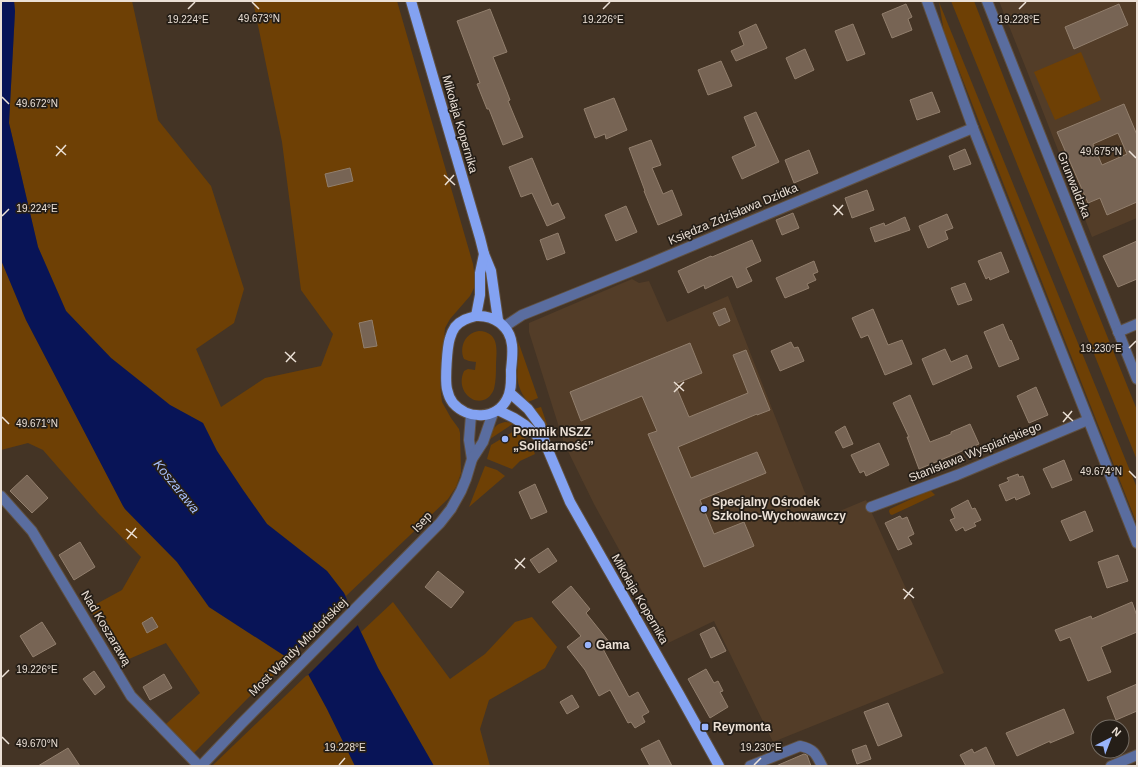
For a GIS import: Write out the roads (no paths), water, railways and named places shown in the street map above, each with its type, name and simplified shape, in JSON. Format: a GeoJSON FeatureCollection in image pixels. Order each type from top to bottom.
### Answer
{"type":"FeatureCollection","features":[{"type":"Feature","properties":{"kind":"main road","name":"Mikołaja Kopernika"},"geometry":{"type":"LineString","coordinates":[[411,1],[484,254],[491,272],[501,324]]}},
{"type":"Feature","properties":{"kind":"main road","name":"Mikołaja Kopernika"},"geometry":{"type":"LineString","coordinates":[[476,316],[480,295],[480,273],[484,254]]}},
{"type":"Feature","properties":{"kind":"main road"},"geometry":{"type":"LineString","coordinates":[[476,316],[486,316],[501,324],[511,338],[512,344],[510,393],[506,402],[495,411],[480,416],[471,415],[457,407],[448,395],[446,383],[448,343],[450,336],[460,322],[476,316]]}},
{"type":"Feature","properties":{"kind":"main road","name":"Mikołaja Kopernika"},"geometry":{"type":"LineString","coordinates":[[510,393],[528,409],[540,425],[544,443],[570,502],[718,766]]}},
{"type":"Feature","properties":{"kind":"main road","name":"Mikołaja Kopernika"},"geometry":{"type":"LineString","coordinates":[[495,411],[514,418],[525,425],[544,443]]}},
{"type":"Feature","properties":{"kind":"street"},"geometry":{"type":"LineString","coordinates":[[927,1],[973,128],[1137,543]]}},
{"type":"Feature","properties":{"kind":"street","name":"Grunwaldzka"},"geometry":{"type":"LineString","coordinates":[[987,1],[1137,379]]}},
{"type":"Feature","properties":{"kind":"street","name":"Księdza Zdzisława Dzidka"},"geometry":{"type":"LineString","coordinates":[[501,324],[522,314],[639,268],[973,128]]}},
{"type":"Feature","properties":{"kind":"street"},"geometry":{"type":"LineString","coordinates":[[1118,332],[1137,324]]}},
{"type":"Feature","properties":{"kind":"street","name":"Isep"},"geometry":{"type":"LineString","coordinates":[[373,590],[432,532],[447,515],[461,491],[472,459],[483,442],[495,411]]}},
{"type":"Feature","properties":{"kind":"street","name":"Isep"},"geometry":{"type":"LineString","coordinates":[[471,415],[469,440],[472,459]]}},
{"type":"Feature","properties":{"kind":"street","name":"Stanisława Wyspiańskiego"},"geometry":{"type":"LineString","coordinates":[[871,508],[957,475],[1088,420]]}},
{"type":"Feature","properties":{"kind":"street","name":"Nad Koszarawą"},"geometry":{"type":"LineString","coordinates":[[1,496],[32,531],[131,696],[200,766]]}},
{"type":"Feature","properties":{"kind":"street","name":"Most Wandy Miodońskiej"},"geometry":{"type":"LineString","coordinates":[[200,766],[373,590]]}},
{"type":"Feature","properties":{"kind":"street"},"geometry":{"type":"LineString","coordinates":[[750,766],[800,746],[809,748],[817,755],[822,766]]}},
{"type":"Feature","properties":{"kind":"street"},"geometry":{"type":"LineString","coordinates":[[1115,765],[1137,755]]}},
{"type":"Feature","properties":{"kind":"water","name":"Koszarawa"},"geometry":{"type":"Polygon","coordinates":[[[1,1],[14,1],[15,11],[9,123],[38,247],[66,311],[111,358],[170,405],[203,423],[217,451],[267,524],[327,571],[344,593],[378,668],[434,766],[355,766],[308,674],[291,660],[209,607],[177,562],[123,506],[26,320],[1,260],[1,1]]]}},
{"type":"Feature","properties":{"kind":"place","name":"Pomnik NSZZ „Solidarność”"},"geometry":{"type":"Point","coordinates":[505,439]}},
{"type":"Feature","properties":{"kind":"place","name":"Specjalny Ośrodek Szkolno-Wychowawczy"},"geometry":{"type":"Point","coordinates":[704,509]}},
{"type":"Feature","properties":{"kind":"place","name":"Gama"},"geometry":{"type":"Point","coordinates":[588,645]}},
{"type":"Feature","properties":{"kind":"place","name":"Reymonta"},"geometry":{"type":"Point","coordinates":[705,727]}}]}
